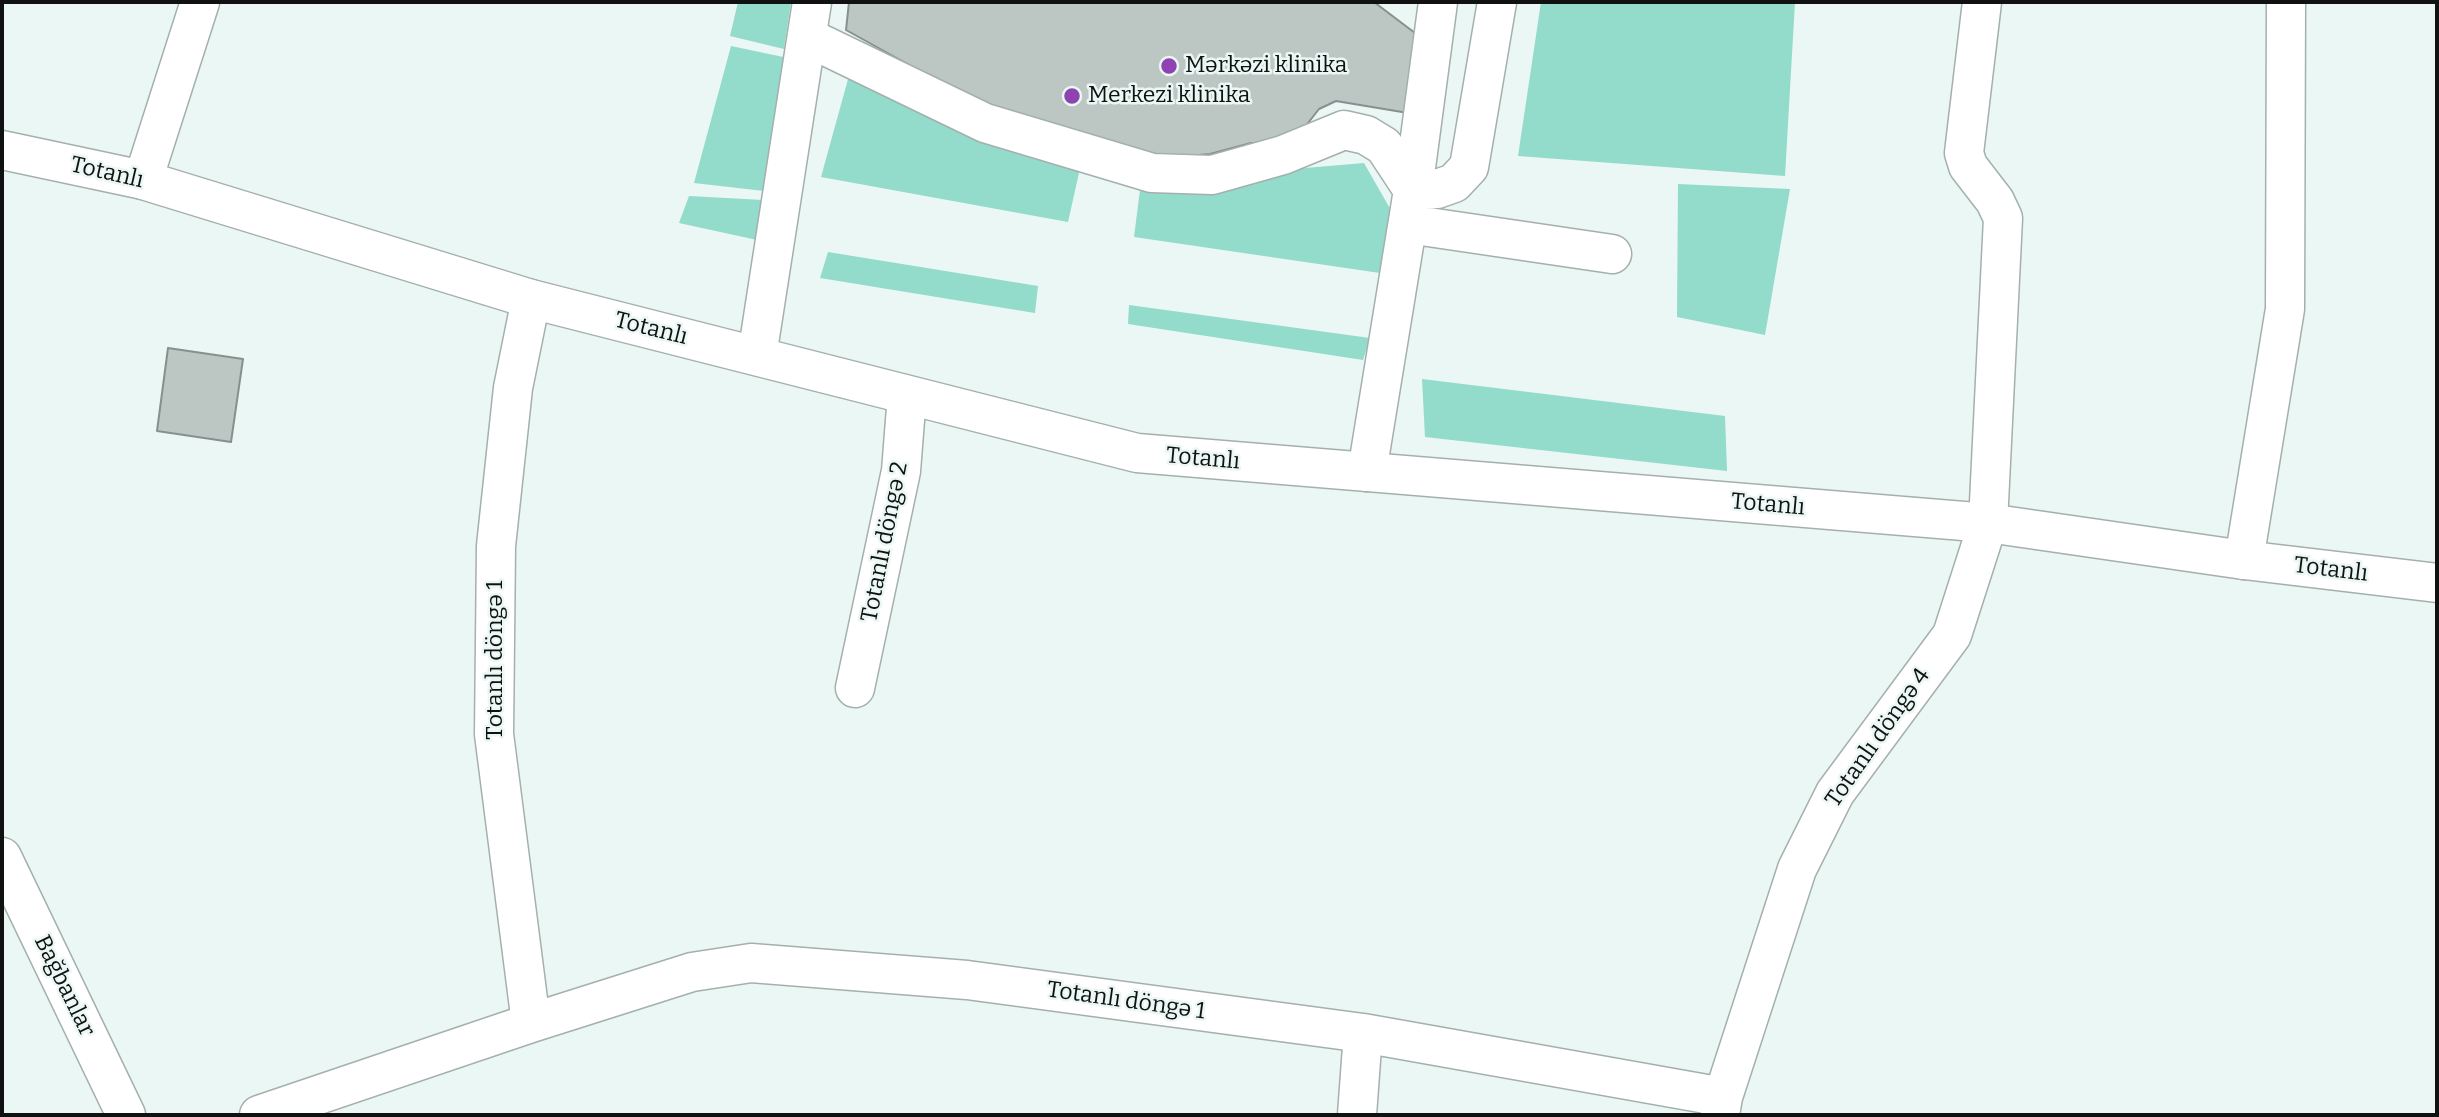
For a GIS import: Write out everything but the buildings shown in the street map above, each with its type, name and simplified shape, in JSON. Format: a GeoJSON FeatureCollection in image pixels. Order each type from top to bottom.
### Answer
{"type":"FeatureCollection","features":[{"type":"Feature","properties":{"kind":"street"},"geometry":{"type":"LineString","coordinates":[[143,180],[200,2]]}},
{"type":"Feature","properties":{"kind":"street"},"geometry":{"type":"LineString","coordinates":[[1367,472],[1410,207],[1438,2]]}},
{"type":"Feature","properties":{"kind":"street"},"geometry":{"type":"LineString","coordinates":[[1410,207],[1437,189],[1454,183],[1469,167],[1497,2]]}},
{"type":"Feature","properties":{"kind":"street","name":"Totanlı döngə 4"},"geometry":{"type":"LineString","coordinates":[[1722,1106],[1797,869],[1835,793],[1952,635],[1988,523],[2003,218],[1995,201],[1968,166],[1964,153],[1982,2]]}},
{"type":"Feature","properties":{"kind":"street"},"geometry":{"type":"LineString","coordinates":[[2244,560],[2285,309],[2286,2]]}},
{"type":"Feature","properties":{"kind":"street"},"geometry":{"type":"LineString","coordinates":[[757,356],[809,19],[985,122],[1152,173],[1212,175],[1283,155],[1344,130],[1366,135],[1384,146],[1410,207]]}},
{"type":"Feature","properties":{"kind":"street","name":"Totanlı"},"geometry":{"type":"LineString","coordinates":[[2,150],[143,180],[531,299],[1136,453],[1988,523],[2244,560],[2437,583]]}},
{"type":"Feature","properties":{"kind":"street"},"geometry":{"type":"LineString","coordinates":[[1410,207],[1612,254]]}},
{"type":"Feature","properties":{"kind":"street","name":"Totanlı döngə 1"},"geometry":{"type":"LineString","coordinates":[[531,299],[513,388],[496,546],[494,734],[531,1023]]}},
{"type":"Feature","properties":{"kind":"street","name":"Totanlı döngə 2"},"geometry":{"type":"LineString","coordinates":[[855,688],[901,471],[907,395]]}},
{"type":"Feature","properties":{"kind":"street","name":"Bağbanlar"},"geometry":{"type":"LineString","coordinates":[[2,857],[126,1115]]}},
{"type":"Feature","properties":{"kind":"street","name":"Totanlı döngə 1"},"geometry":{"type":"LineString","coordinates":[[259,1115],[692,972],[751,963],[967,980],[1363,1033],[1722,1106]]}},
{"type":"Feature","properties":{"kind":"street"},"geometry":{"type":"LineString","coordinates":[[1357,1115],[1363,1033]]}},
{"type":"Feature","properties":{"kind":"green space"},"geometry":{"type":"Polygon","coordinates":[[[738,2],[791,2],[784,49],[730,36],[738,2]]]}},
{"type":"Feature","properties":{"kind":"green space"},"geometry":{"type":"Polygon","coordinates":[[[1541,2],[1795,2],[1785,176],[1518,156],[1541,2]]]}},
{"type":"Feature","properties":{"kind":"green space"},"geometry":{"type":"Polygon","coordinates":[[[731,46],[788,58],[764,191],[694,183],[731,46]]]}},
{"type":"Feature","properties":{"kind":"green space"},"geometry":{"type":"Polygon","coordinates":[[[850,72],[1081,164],[1068,222],[821,177],[850,72]]]}},
{"type":"Feature","properties":{"kind":"green space"},"geometry":{"type":"Polygon","coordinates":[[[1364,163],[1392,212],[1380,273],[1134,237],[1141,182],[1364,163]]]}},
{"type":"Feature","properties":{"kind":"green space"},"geometry":{"type":"Polygon","coordinates":[[[1678,184],[1790,189],[1765,335],[1677,317],[1678,184]]]}},
{"type":"Feature","properties":{"kind":"green space"},"geometry":{"type":"Polygon","coordinates":[[[689,196],[763,200],[757,240],[679,223],[689,196]]]}},
{"type":"Feature","properties":{"kind":"green space"},"geometry":{"type":"Polygon","coordinates":[[[828,252],[1038,286],[1035,313],[820,278],[828,252]]]}},
{"type":"Feature","properties":{"kind":"green space"},"geometry":{"type":"Polygon","coordinates":[[[1129,305],[1370,338],[1363,360],[1128,324],[1129,305]]]}},
{"type":"Feature","properties":{"kind":"green space"},"geometry":{"type":"Polygon","coordinates":[[[1422,379],[1725,416],[1727,471],[1425,437],[1422,379]]]}},
{"type":"Feature","properties":{"kind":"place","name":"Mərkəzi klinika"},"geometry":{"type":"Point","coordinates":[1169,66]}},
{"type":"Feature","properties":{"kind":"place","name":"Merkezi klinika"},"geometry":{"type":"Point","coordinates":[1072,96]}}]}
